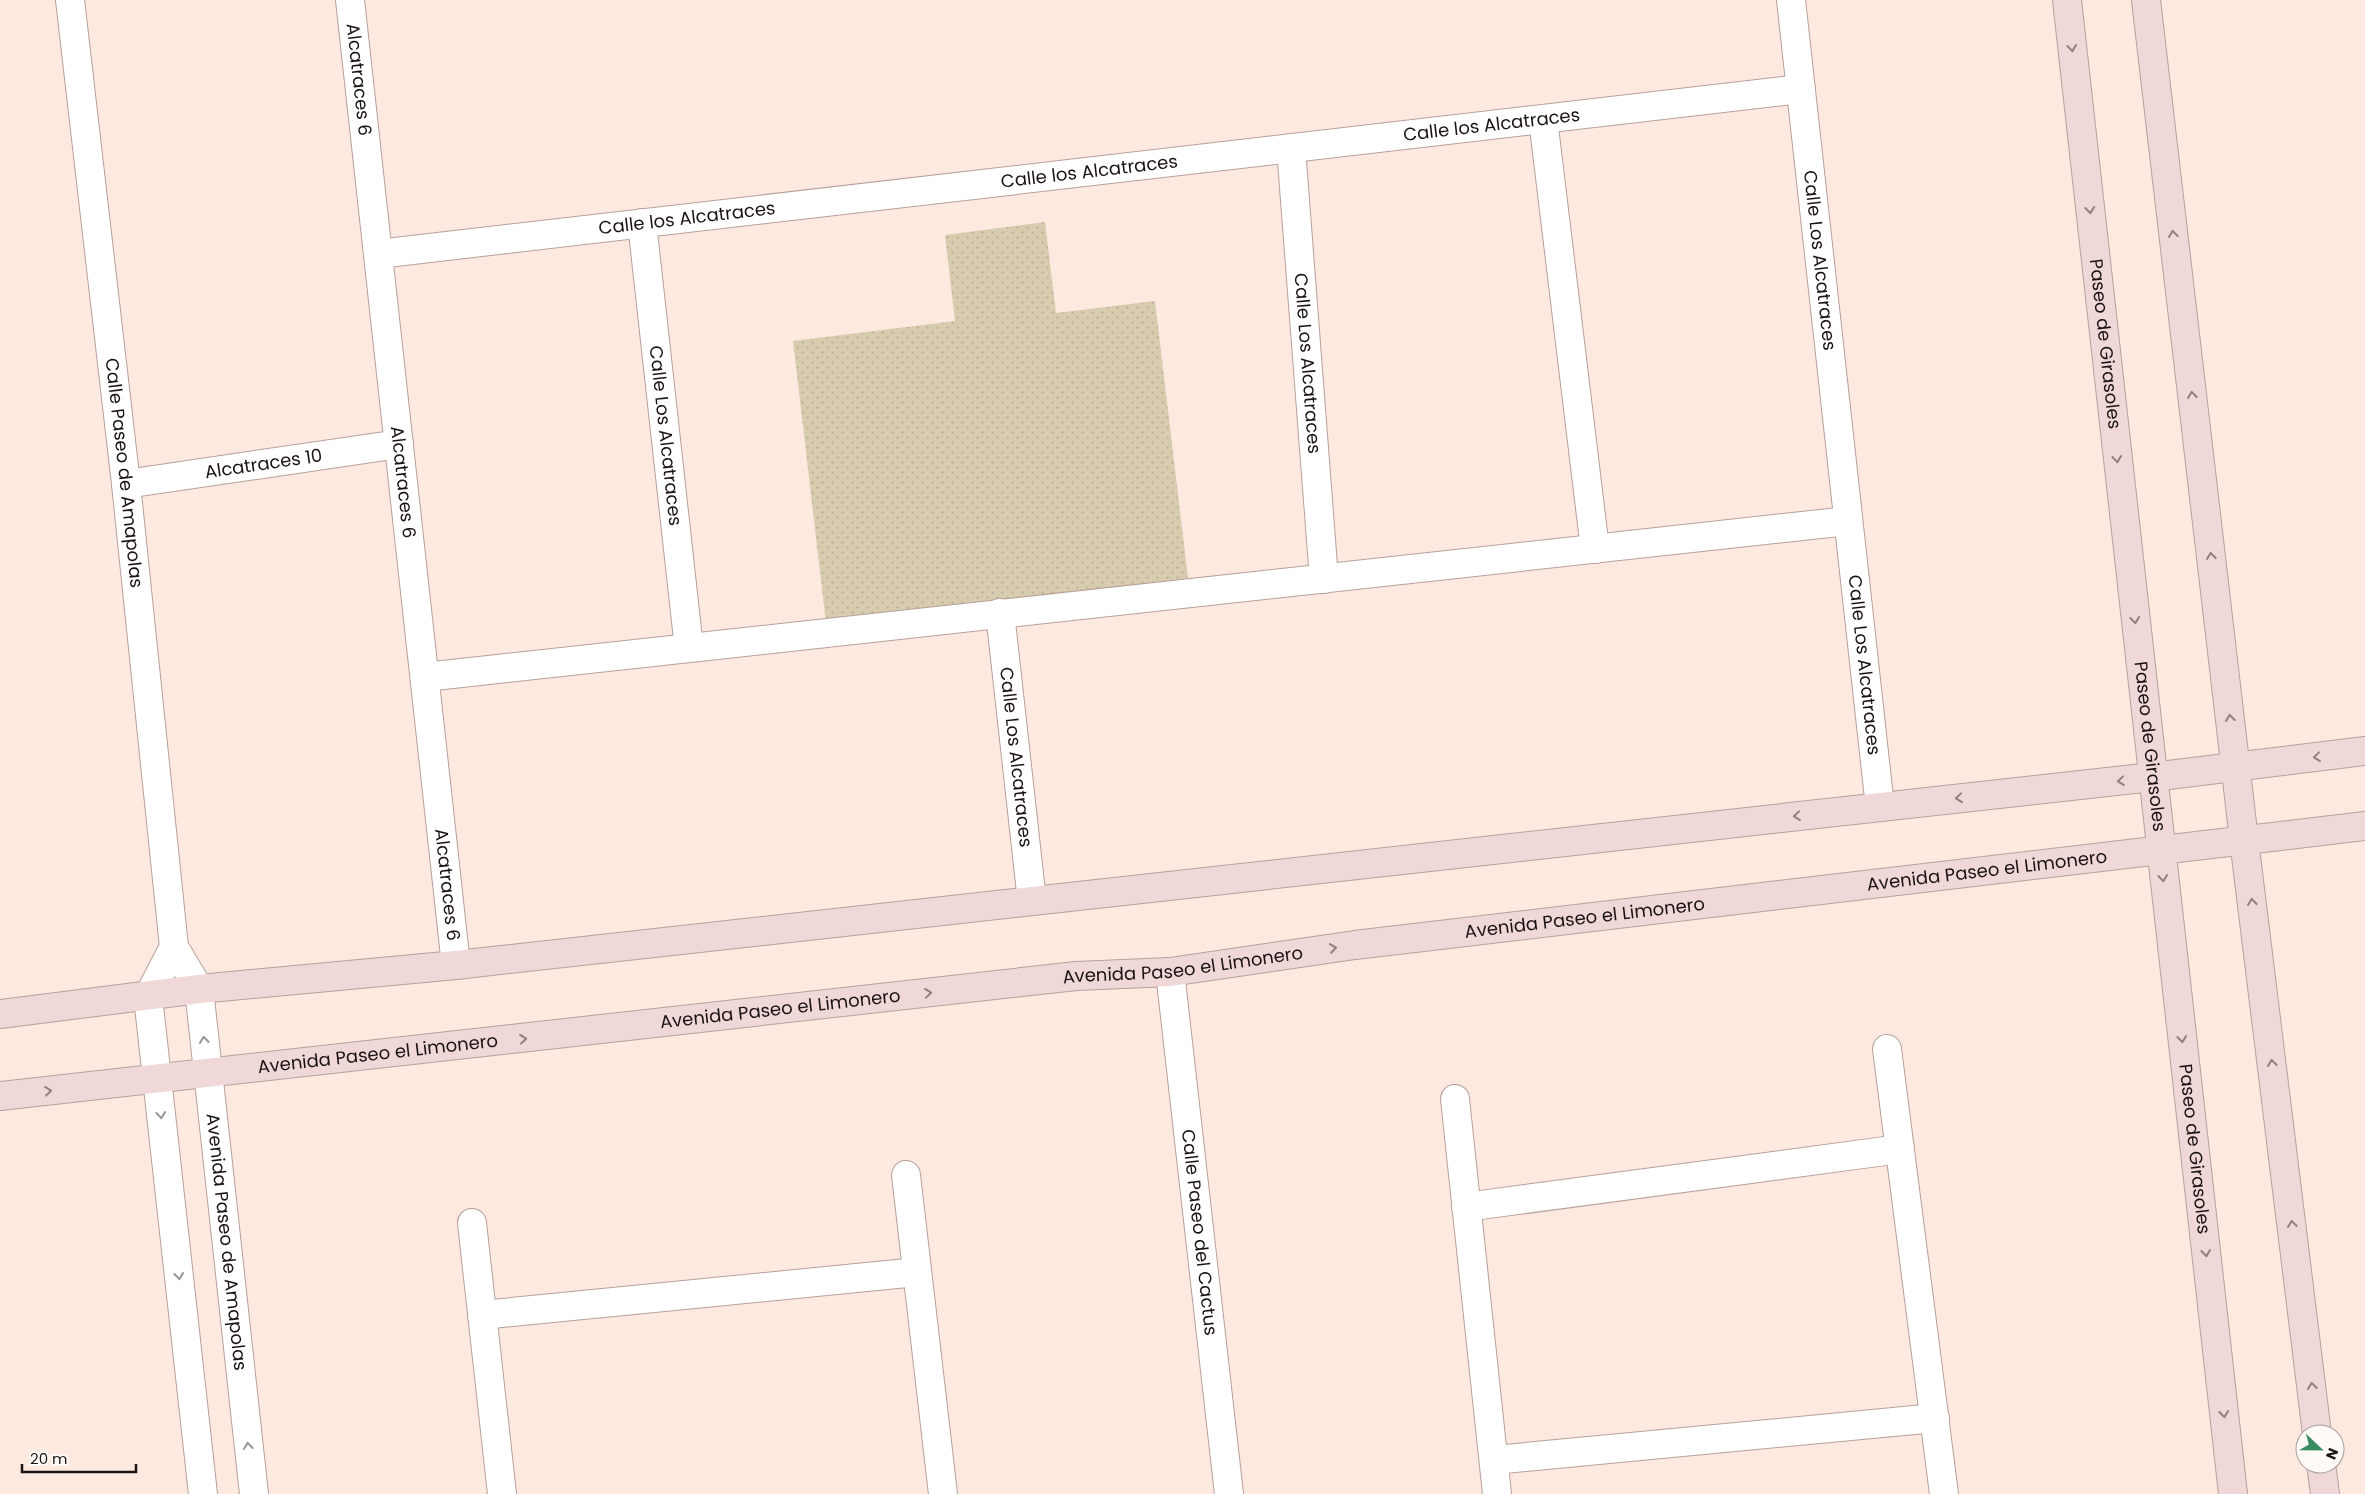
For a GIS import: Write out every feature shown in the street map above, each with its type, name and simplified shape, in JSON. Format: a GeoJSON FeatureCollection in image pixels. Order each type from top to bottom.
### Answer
{"type":"FeatureCollection","features":[{"type":"Feature","properties":{"kind":"street","name":"Calle Paseo de Amapolas"},"geometry":{"type":"LineString","coordinates":[[70,0],[126,484],[174,947],[199,989]]}},
{"type":"Feature","properties":{"kind":"street","name":"Alcatraces 6"},"geometry":{"type":"LineString","coordinates":[[350,0],[456,965]]}},
{"type":"Feature","properties":{"kind":"street","name":"Calle Los Alcatraces"},"geometry":{"type":"LineString","coordinates":[[1791,0],[1880,807]]}},
{"type":"Feature","properties":{"kind":"street","name":"Paseo de Girasoles"},"geometry":{"type":"LineString","coordinates":[[2067,0],[2233,1494]]}},
{"type":"Feature","properties":{"kind":"street"},"geometry":{"type":"LineString","coordinates":[[2146,0],[2244,840],[2317,1424]]}},
{"type":"Feature","properties":{"kind":"street","name":"Calle los Alcatraces"},"geometry":{"type":"LineString","coordinates":[[378,254],[1801,89]]}},
{"type":"Feature","properties":{"kind":"street","name":"Calle Los Alcatraces"},"geometry":{"type":"LineString","coordinates":[[1543,119],[1595,549]]}},
{"type":"Feature","properties":{"kind":"street","name":"Calle Los Alcatraces"},"geometry":{"type":"LineString","coordinates":[[1291,148],[1324,579]]}},
{"type":"Feature","properties":{"kind":"street","name":"Calle Los Alcatraces"},"geometry":{"type":"LineString","coordinates":[[642,223],[690,648]]}},
{"type":"Feature","properties":{"kind":"street","name":"Alcatraces 10"},"geometry":{"type":"LineString","coordinates":[[126,484],[400,444]]}},
{"type":"Feature","properties":{"kind":"street"},"geometry":{"type":"LineString","coordinates":[[425,676],[1848,522]]}},
{"type":"Feature","properties":{"kind":"street","name":"Calle Los Alcatraces"},"geometry":{"type":"LineString","coordinates":[[1000,614],[1032,901]]}},
{"type":"Feature","properties":{"kind":"street"},"geometry":{"type":"LineString","coordinates":[[0,1014],[148,997],[199,989],[456,965],[2152,777],[2365,751]]}},
{"type":"Feature","properties":{"kind":"street","name":"Avenida Paseo el Limonero"},"geometry":{"type":"LineString","coordinates":[[0,1096],[208,1075],[1076,976],[1170,972],[1355,945],[2365,826]]}},
{"type":"Feature","properties":{"kind":"street"},"geometry":{"type":"LineString","coordinates":[[174,947],[148,997],[203,1494]]}},
{"type":"Feature","properties":{"kind":"street","name":"Calle Paseo del Cactus"},"geometry":{"type":"LineString","coordinates":[[1170,972],[1229,1494]]}},
{"type":"Feature","properties":{"kind":"street","name":"Avenida Paseo de Amapolas"},"geometry":{"type":"LineString","coordinates":[[199,989],[254,1494]]}},
{"type":"Feature","properties":{"kind":"street"},"geometry":{"type":"LineString","coordinates":[[1887,1049],[1944,1494]]}},
{"type":"Feature","properties":{"kind":"street"},"geometry":{"type":"LineString","coordinates":[[1455,1099],[1498,1494]]}},
{"type":"Feature","properties":{"kind":"street"},"geometry":{"type":"LineString","coordinates":[[1466,1207],[1900,1149]]}},
{"type":"Feature","properties":{"kind":"street"},"geometry":{"type":"LineString","coordinates":[[906,1175],[943,1494]]}},
{"type":"Feature","properties":{"kind":"street"},"geometry":{"type":"LineString","coordinates":[[472,1223],[502,1494]]}},
{"type":"Feature","properties":{"kind":"street"},"geometry":{"type":"LineString","coordinates":[[482,1315],[917,1272]]}},
{"type":"Feature","properties":{"kind":"street"},"geometry":{"type":"LineString","coordinates":[[1494,1460],[1935,1418]]}},
{"type":"Feature","properties":{"kind":"street"},"geometry":{"type":"LineString","coordinates":[[2322,1474],[2325,1494]]}},
{"type":"Feature","properties":{"kind":"shaded area"},"geometry":{"type":"Polygon","coordinates":[[[1045,222],[1056,313],[1155,301],[1188,578],[826,623],[793,341],[955,321],[945,235],[1045,222]]]}}]}
